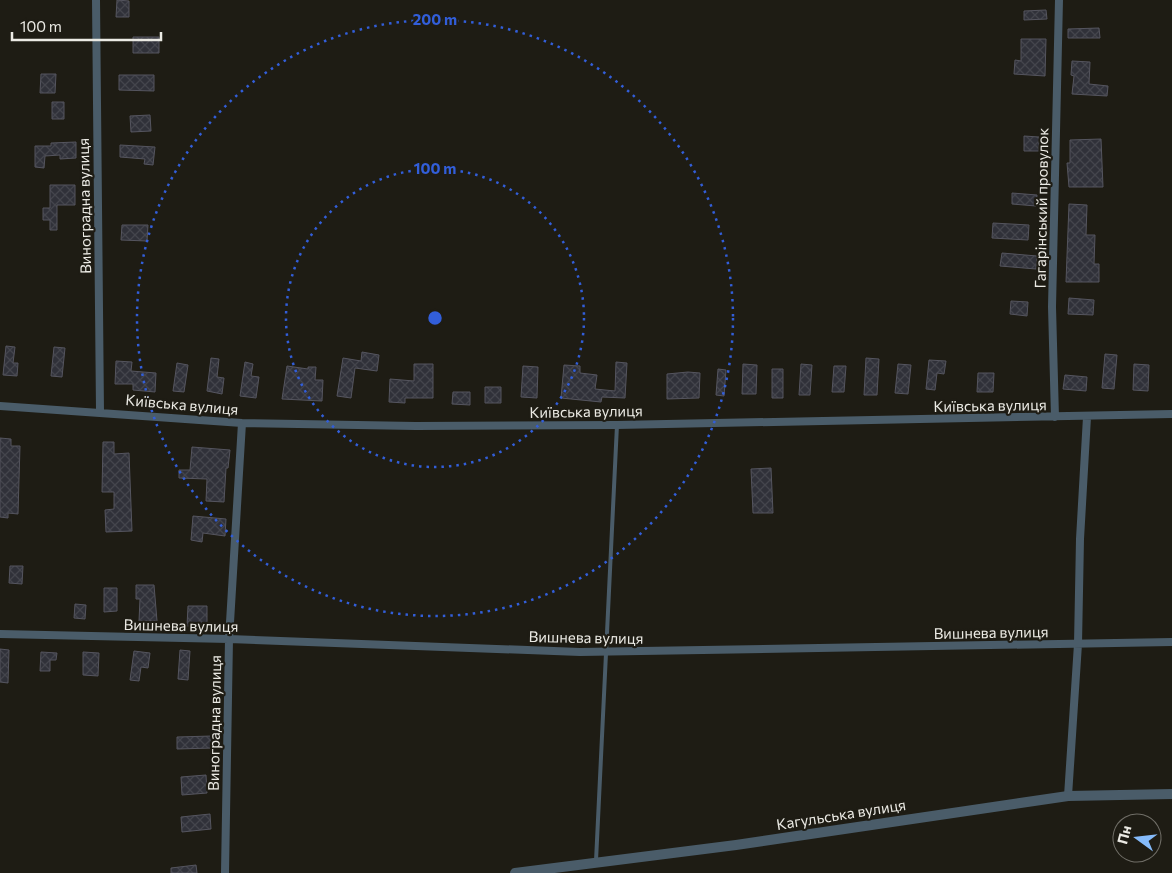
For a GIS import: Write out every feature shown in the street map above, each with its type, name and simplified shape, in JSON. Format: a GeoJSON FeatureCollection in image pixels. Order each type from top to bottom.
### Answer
{"type":"FeatureCollection","features":[{"type":"Feature","properties":{"kind":"street","name":"Виноградна вулиця"},"geometry":{"type":"LineString","coordinates":[[96,0],[100,412]]}},
{"type":"Feature","properties":{"kind":"street","name":"Гагарінський провулок"},"geometry":{"type":"LineString","coordinates":[[1055,418],[1052,307],[1059,0]]}},
{"type":"Feature","properties":{"kind":"street","name":"Київська вулиця"},"geometry":{"type":"LineString","coordinates":[[0,406],[242,423],[416,426],[617,425],[1055,418],[1172,414]]}},
{"type":"Feature","properties":{"kind":"street"},"geometry":{"type":"LineString","coordinates":[[1068,796],[1078,644],[1080,539],[1087,417]]}},
{"type":"Feature","properties":{"kind":"street","name":"Виноградна вулиця"},"geometry":{"type":"LineString","coordinates":[[225,873],[229,639],[242,423]]}},
{"type":"Feature","properties":{"kind":"street","name":"Вишнева вулиця"},"geometry":{"type":"LineString","coordinates":[[0,634],[229,639],[605,652],[1172,642]]}},
{"type":"Feature","properties":{"kind":"street","name":"Кагульська вулиця"},"geometry":{"type":"LineString","coordinates":[[514,873],[736,845],[1068,796],[1172,794]]}},
{"type":"Feature","properties":{"kind":"lane"},"geometry":{"type":"LineString","coordinates":[[596,862],[617,425]]}},
{"type":"Feature","properties":{"kind":"building"},"geometry":{"type":"Polygon","coordinates":[[[117,0],[129,1],[129,17],[116,17],[117,0]]]}},
{"type":"Feature","properties":{"kind":"building"},"geometry":{"type":"Polygon","coordinates":[[[1046,10],[1047,19],[1024,20],[1024,11],[1046,10]]]}},
{"type":"Feature","properties":{"kind":"building"},"geometry":{"type":"Polygon","coordinates":[[[1099,28],[1100,38],[1068,38],[1068,29],[1099,28]]]}},
{"type":"Feature","properties":{"kind":"building"},"geometry":{"type":"Polygon","coordinates":[[[133,37],[159,37],[159,53],[133,53],[133,37]]]}},
{"type":"Feature","properties":{"kind":"building"},"geometry":{"type":"Polygon","coordinates":[[[1021,39],[1046,39],[1045,76],[1014,74],[1015,60],[1021,61],[1021,39]]]}},
{"type":"Feature","properties":{"kind":"building"},"geometry":{"type":"Polygon","coordinates":[[[1072,61],[1090,62],[1089,84],[1108,86],[1107,96],[1072,94],[1074,76],[1071,75],[1072,61]]]}},
{"type":"Feature","properties":{"kind":"building"},"geometry":{"type":"Polygon","coordinates":[[[41,74],[56,74],[55,93],[40,93],[41,74]]]}},
{"type":"Feature","properties":{"kind":"building"},"geometry":{"type":"Polygon","coordinates":[[[119,75],[154,75],[154,91],[119,90],[119,75]]]}},
{"type":"Feature","properties":{"kind":"building"},"geometry":{"type":"Polygon","coordinates":[[[52,102],[64,102],[64,119],[52,119],[52,102]]]}},
{"type":"Feature","properties":{"kind":"building"},"geometry":{"type":"Polygon","coordinates":[[[150,115],[151,131],[131,132],[130,116],[150,115]]]}},
{"type":"Feature","properties":{"kind":"building"},"geometry":{"type":"Polygon","coordinates":[[[1024,136],[1039,137],[1039,151],[1024,151],[1024,136]]]}},
{"type":"Feature","properties":{"kind":"building"},"geometry":{"type":"Polygon","coordinates":[[[1101,139],[1103,187],[1069,187],[1067,163],[1070,163],[1070,140],[1101,139]]]}},
{"type":"Feature","properties":{"kind":"building"},"geometry":{"type":"Polygon","coordinates":[[[76,142],[76,158],[60,159],[60,155],[45,156],[44,168],[35,167],[35,146],[51,146],[51,143],[76,142]]]}},
{"type":"Feature","properties":{"kind":"building"},"geometry":{"type":"Polygon","coordinates":[[[120,145],[155,147],[153,165],[144,164],[145,159],[120,157],[120,145]]]}},
{"type":"Feature","properties":{"kind":"building"},"geometry":{"type":"Polygon","coordinates":[[[50,185],[75,185],[75,205],[57,205],[57,230],[50,230],[50,220],[43,220],[43,208],[50,208],[50,185]]]}},
{"type":"Feature","properties":{"kind":"building"},"geometry":{"type":"Polygon","coordinates":[[[1012,193],[1037,195],[1036,206],[1012,204],[1012,193]]]}},
{"type":"Feature","properties":{"kind":"building"},"geometry":{"type":"Polygon","coordinates":[[[1069,204],[1087,205],[1086,235],[1095,235],[1094,264],[1099,264],[1099,282],[1066,282],[1069,204]]]}},
{"type":"Feature","properties":{"kind":"building"},"geometry":{"type":"Polygon","coordinates":[[[993,223],[1029,225],[1028,240],[992,238],[993,223]]]}},
{"type":"Feature","properties":{"kind":"building"},"geometry":{"type":"Polygon","coordinates":[[[122,225],[148,225],[147,241],[121,240],[122,225]]]}},
{"type":"Feature","properties":{"kind":"building"},"geometry":{"type":"Polygon","coordinates":[[[1002,253],[1037,256],[1036,269],[1000,266],[1002,253]]]}},
{"type":"Feature","properties":{"kind":"building"},"geometry":{"type":"Polygon","coordinates":[[[1069,298],[1094,300],[1093,315],[1068,314],[1069,298]]]}},
{"type":"Feature","properties":{"kind":"building"},"geometry":{"type":"Polygon","coordinates":[[[1011,301],[1028,302],[1027,316],[1010,314],[1011,301]]]}},
{"type":"Feature","properties":{"kind":"building"},"geometry":{"type":"Polygon","coordinates":[[[6,346],[15,347],[13,363],[18,363],[17,376],[3,375],[6,346]]]}},
{"type":"Feature","properties":{"kind":"building"},"geometry":{"type":"Polygon","coordinates":[[[54,347],[65,348],[62,377],[51,376],[54,347]]]}},
{"type":"Feature","properties":{"kind":"building"},"geometry":{"type":"Polygon","coordinates":[[[362,352],[379,355],[377,371],[355,368],[351,398],[337,396],[343,358],[361,361],[362,352]]]}},
{"type":"Feature","properties":{"kind":"building"},"geometry":{"type":"Polygon","coordinates":[[[1105,354],[1117,355],[1114,389],[1102,388],[1105,354]]]}},
{"type":"Feature","properties":{"kind":"building"},"geometry":{"type":"Polygon","coordinates":[[[211,358],[219,359],[217,377],[224,378],[222,394],[207,391],[211,358]]]}},
{"type":"Feature","properties":{"kind":"building"},"geometry":{"type":"Polygon","coordinates":[[[866,358],[879,359],[877,395],[864,395],[866,358]]]}},
{"type":"Feature","properties":{"kind":"building"},"geometry":{"type":"Polygon","coordinates":[[[929,360],[946,361],[944,374],[937,373],[935,390],[926,389],[929,360]]]}},
{"type":"Feature","properties":{"kind":"building"},"geometry":{"type":"Polygon","coordinates":[[[116,361],[132,362],[131,371],[156,373],[155,392],[133,390],[133,384],[115,384],[116,361]]]}},
{"type":"Feature","properties":{"kind":"building"},"geometry":{"type":"Polygon","coordinates":[[[245,362],[253,364],[251,376],[259,377],[256,398],[240,396],[245,362]]]}},
{"type":"Feature","properties":{"kind":"building"},"geometry":{"type":"Polygon","coordinates":[[[616,362],[627,363],[625,398],[602,397],[601,402],[561,398],[564,365],[580,366],[580,373],[597,375],[595,389],[615,391],[616,362]]]}},
{"type":"Feature","properties":{"kind":"building"},"geometry":{"type":"Polygon","coordinates":[[[177,363],[188,365],[184,392],[173,391],[177,363]]]}},
{"type":"Feature","properties":{"kind":"building"},"geometry":{"type":"Polygon","coordinates":[[[414,364],[433,364],[433,398],[405,398],[405,403],[389,402],[390,379],[414,381],[414,364]]]}},
{"type":"Feature","properties":{"kind":"building"},"geometry":{"type":"Polygon","coordinates":[[[743,364],[757,365],[756,394],[742,394],[743,364]]]}},
{"type":"Feature","properties":{"kind":"building"},"geometry":{"type":"Polygon","coordinates":[[[801,364],[812,365],[810,395],[799,395],[801,364]]]}},
{"type":"Feature","properties":{"kind":"building"},"geometry":{"type":"Polygon","coordinates":[[[898,364],[911,365],[908,394],[895,393],[898,364]]]}},
{"type":"Feature","properties":{"kind":"building"},"geometry":{"type":"Polygon","coordinates":[[[1134,364],[1149,365],[1148,391],[1133,390],[1134,364]]]}},
{"type":"Feature","properties":{"kind":"building"},"geometry":{"type":"Polygon","coordinates":[[[287,366],[308,369],[308,367],[316,367],[315,380],[323,380],[322,401],[282,399],[287,366]]]}},
{"type":"Feature","properties":{"kind":"building"},"geometry":{"type":"Polygon","coordinates":[[[523,366],[538,367],[537,398],[521,397],[523,366]]]}},
{"type":"Feature","properties":{"kind":"building"},"geometry":{"type":"Polygon","coordinates":[[[834,366],[846,366],[844,392],[832,392],[834,366]]]}},
{"type":"Feature","properties":{"kind":"building"},"geometry":{"type":"Polygon","coordinates":[[[718,369],[726,370],[724,396],[716,395],[718,369]]]}},
{"type":"Feature","properties":{"kind":"building"},"geometry":{"type":"Polygon","coordinates":[[[772,369],[783,369],[783,398],[772,398],[772,369]]]}},
{"type":"Feature","properties":{"kind":"building"},"geometry":{"type":"Polygon","coordinates":[[[700,373],[699,398],[667,399],[667,374],[700,373]]]}},
{"type":"Feature","properties":{"kind":"building"},"geometry":{"type":"Polygon","coordinates":[[[978,373],[994,373],[993,392],[977,392],[978,373]]]}},
{"type":"Feature","properties":{"kind":"building"},"geometry":{"type":"Polygon","coordinates":[[[1065,375],[1087,377],[1086,391],[1063,389],[1065,375]]]}},
{"type":"Feature","properties":{"kind":"building"},"geometry":{"type":"Polygon","coordinates":[[[485,387],[501,387],[501,403],[485,403],[485,387]]]}},
{"type":"Feature","properties":{"kind":"building"},"geometry":{"type":"Polygon","coordinates":[[[453,392],[470,392],[470,405],[452,404],[453,392]]]}},
{"type":"Feature","properties":{"kind":"building"},"geometry":{"type":"Polygon","coordinates":[[[0,438],[11,439],[11,446],[20,446],[18,514],[8,513],[8,518],[0,517],[0,438]]]}},
{"type":"Feature","properties":{"kind":"building"},"geometry":{"type":"Polygon","coordinates":[[[103,442],[114,442],[114,454],[129,453],[132,531],[106,532],[105,510],[114,509],[114,492],[102,492],[103,442]]]}},
{"type":"Feature","properties":{"kind":"building"},"geometry":{"type":"Polygon","coordinates":[[[192,447],[230,450],[228,468],[226,468],[224,502],[206,501],[207,479],[179,478],[179,470],[190,470],[192,447]]]}},
{"type":"Feature","properties":{"kind":"building"},"geometry":{"type":"Polygon","coordinates":[[[771,468],[773,513],[753,513],[751,469],[771,468]]]}},
{"type":"Feature","properties":{"kind":"building"},"geometry":{"type":"Polygon","coordinates":[[[193,516],[226,519],[225,536],[203,533],[202,542],[191,540],[193,516]]]}},
{"type":"Feature","properties":{"kind":"building"},"geometry":{"type":"Polygon","coordinates":[[[10,566],[23,566],[22,584],[9,583],[10,566]]]}},
{"type":"Feature","properties":{"kind":"building"},"geometry":{"type":"Polygon","coordinates":[[[136,585],[154,585],[157,621],[139,621],[140,599],[136,599],[136,585]]]}},
{"type":"Feature","properties":{"kind":"building"},"geometry":{"type":"Polygon","coordinates":[[[104,588],[117,588],[117,611],[104,612],[104,588]]]}},
{"type":"Feature","properties":{"kind":"building"},"geometry":{"type":"Polygon","coordinates":[[[75,604],[86,605],[85,619],[74,618],[75,604]]]}},
{"type":"Feature","properties":{"kind":"building"},"geometry":{"type":"Polygon","coordinates":[[[188,606],[207,606],[207,627],[187,626],[188,606]]]}},
{"type":"Feature","properties":{"kind":"building"},"geometry":{"type":"Polygon","coordinates":[[[0,649],[9,650],[8,683],[0,682],[0,649]]]}},
{"type":"Feature","properties":{"kind":"building"},"geometry":{"type":"Polygon","coordinates":[[[180,650],[190,651],[188,680],[178,679],[180,650]]]}},
{"type":"Feature","properties":{"kind":"building"},"geometry":{"type":"Polygon","coordinates":[[[134,651],[150,653],[148,668],[141,667],[139,681],[130,680],[134,651]]]}},
{"type":"Feature","properties":{"kind":"building"},"geometry":{"type":"Polygon","coordinates":[[[41,652],[57,653],[56,660],[50,660],[50,671],[40,671],[41,652]]]}},
{"type":"Feature","properties":{"kind":"building"},"geometry":{"type":"Polygon","coordinates":[[[83,652],[99,653],[98,676],[83,675],[83,652]]]}},
{"type":"Feature","properties":{"kind":"building"},"geometry":{"type":"Polygon","coordinates":[[[212,736],[213,748],[177,749],[177,737],[212,736]]]}},
{"type":"Feature","properties":{"kind":"building"},"geometry":{"type":"Polygon","coordinates":[[[206,775],[207,793],[182,795],[181,777],[206,775]]]}},
{"type":"Feature","properties":{"kind":"building"},"geometry":{"type":"Polygon","coordinates":[[[210,814],[211,829],[182,832],[181,817],[210,814]]]}},
{"type":"Feature","properties":{"kind":"building"},"geometry":{"type":"Polygon","coordinates":[[[196,865],[197,873],[171,873],[171,868],[196,865]]]}}]}
